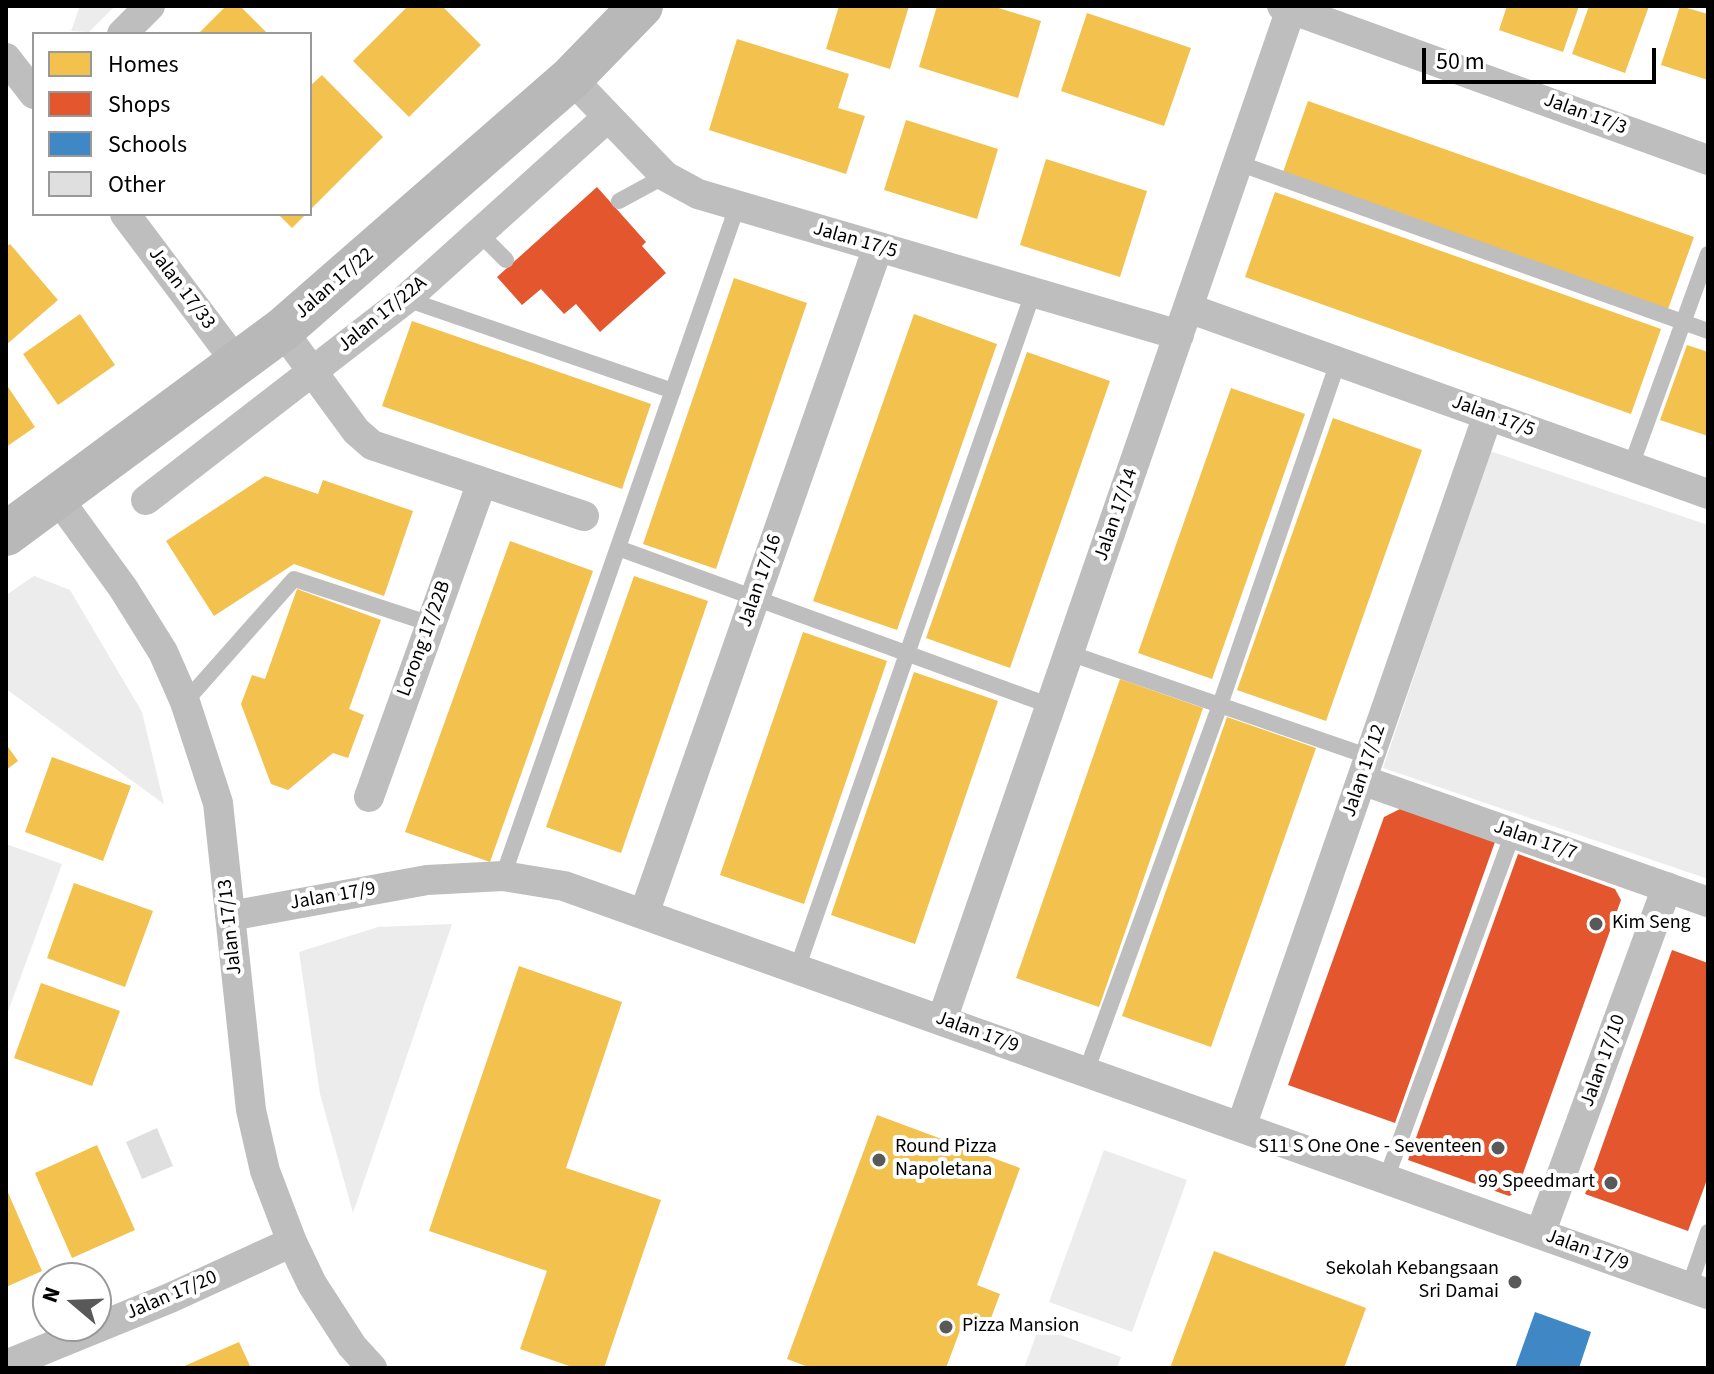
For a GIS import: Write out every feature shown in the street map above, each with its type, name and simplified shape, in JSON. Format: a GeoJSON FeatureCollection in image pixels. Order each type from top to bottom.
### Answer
{"type":"FeatureCollection","features":[{"type":"Feature","properties":{"kind":"street"},"geometry":{"type":"LineString","coordinates":[[124,32],[150,6]]}},
{"type":"Feature","properties":{"kind":"street","name":"Jalan 17/22"},"geometry":{"type":"LineString","coordinates":[[6,534],[282,330],[571,78],[641,6]]}},
{"type":"Feature","properties":{"kind":"street","name":"Jalan 17/3"},"geometry":{"type":"LineString","coordinates":[[1286,8],[1708,160]]}},
{"type":"Feature","properties":{"kind":"street","name":"Jalan 17/14"},"geometry":{"type":"LineString","coordinates":[[942,1020],[1238,163],[1286,8]]}},
{"type":"Feature","properties":{"kind":"street"},"geometry":{"type":"LineString","coordinates":[[6,58],[32,91]]}},
{"type":"Feature","properties":{"kind":"street","name":"Jalan 17/5"},"geometry":{"type":"LineString","coordinates":[[571,78],[665,176],[698,194],[1033,293],[1183,322],[1338,362],[1708,494]]}},
{"type":"Feature","properties":{"kind":"street","name":"Jalan 17/22A"},"geometry":{"type":"LineString","coordinates":[[146,500],[406,299],[608,117]]}},
{"type":"Feature","properties":{"kind":"street","name":"Jalan 17/33"},"geometry":{"type":"LineString","coordinates":[[127,216],[237,363]]}},
{"type":"Feature","properties":{"kind":"street","name":"Jalan 17/16"},"geometry":{"type":"LineString","coordinates":[[644,914],[878,247]]}},
{"type":"Feature","properties":{"kind":"street"},"geometry":{"type":"LineString","coordinates":[[282,330],[356,431],[372,445],[584,516]]}},
{"type":"Feature","properties":{"kind":"street","name":"Jalan 17/12"},"geometry":{"type":"LineString","coordinates":[[1241,1127],[1488,415]]}},
{"type":"Feature","properties":{"kind":"street","name":"Lorong 17/22B"},"geometry":{"type":"LineString","coordinates":[[369,797],[482,482]]}},
{"type":"Feature","properties":{"kind":"street","name":"Jalan 17/13"},"geometry":{"type":"LineString","coordinates":[[57,497],[123,588],[163,652],[185,702],[218,803],[251,1110],[265,1171],[312,1284],[352,1346],[372,1368]]}},
{"type":"Feature","properties":{"kind":"street","name":"Jalan 17/7"},"geometry":{"type":"LineString","coordinates":[[1366,768],[1513,833],[1708,902]]}},
{"type":"Feature","properties":{"kind":"street","name":"Jalan 17/9"},"geometry":{"type":"LineString","coordinates":[[230,916],[427,880],[503,876],[564,886],[1698,1291]]}},
{"type":"Feature","properties":{"kind":"street","name":"Jalan 17/10"},"geometry":{"type":"LineString","coordinates":[[1540,1234],[1667,887]]}},
{"type":"Feature","properties":{"kind":"street","name":"Jalan 17/20"},"geometry":{"type":"LineString","coordinates":[[6,1365],[170,1298],[292,1242]]}},
{"type":"Feature","properties":{"kind":"lane"},"geometry":{"type":"LineString","coordinates":[[1238,163],[1708,331]]}},
{"type":"Feature","properties":{"kind":"lane"},"geometry":{"type":"LineString","coordinates":[[619,201],[665,176]]}},
{"type":"Feature","properties":{"kind":"lane"},"geometry":{"type":"LineString","coordinates":[[503,876],[737,207]]}},
{"type":"Feature","properties":{"kind":"lane"},"geometry":{"type":"LineString","coordinates":[[479,233],[506,260]]}},
{"type":"Feature","properties":{"kind":"lane"},"geometry":{"type":"LineString","coordinates":[[1631,466],[1708,254]]}},
{"type":"Feature","properties":{"kind":"lane"},"geometry":{"type":"LineString","coordinates":[[797,969],[1033,293]]}},
{"type":"Feature","properties":{"kind":"lane"},"geometry":{"type":"LineString","coordinates":[[406,299],[673,391]]}},
{"type":"Feature","properties":{"kind":"lane"},"geometry":{"type":"LineString","coordinates":[[1086,1072],[1220,705],[1338,362]]}},
{"type":"Feature","properties":{"kind":"lane"},"geometry":{"type":"LineString","coordinates":[[618,548],[1051,706]]}},
{"type":"Feature","properties":{"kind":"lane"},"geometry":{"type":"LineString","coordinates":[[185,702],[294,579],[431,624]]}},
{"type":"Feature","properties":{"kind":"lane"},"geometry":{"type":"LineString","coordinates":[[1069,653],[1220,705],[1366,768]]}},
{"type":"Feature","properties":{"kind":"lane"},"geometry":{"type":"LineString","coordinates":[[1386,1179],[1513,833]]}},
{"type":"Feature","properties":{"kind":"lane"},"geometry":{"type":"LineString","coordinates":[[1698,1291],[1708,1232]]}},
{"type":"Feature","properties":{"kind":"shaded area"},"geometry":{"type":"Polygon","coordinates":[[[80,6],[115,6],[89,32],[71,31],[80,6]]]}},
{"type":"Feature","properties":{"kind":"shaded area"},"geometry":{"type":"Polygon","coordinates":[[[1490,451],[1708,525],[1708,879],[1383,768],[1490,451]]]}},
{"type":"Feature","properties":{"kind":"shaded area"},"geometry":{"type":"Polygon","coordinates":[[[34,576],[70,590],[142,712],[164,804],[6,689],[6,595],[34,576]]]}},
{"type":"Feature","properties":{"kind":"shaded area"},"geometry":{"type":"Polygon","coordinates":[[[6,844],[62,864],[6,1017],[6,844]]]}},
{"type":"Feature","properties":{"kind":"shaded area"},"geometry":{"type":"Polygon","coordinates":[[[452,924],[353,1213],[320,1094],[299,952],[378,927],[452,924]]]}},
{"type":"Feature","properties":{"kind":"shaded area"},"geometry":{"type":"Polygon","coordinates":[[[1104,1150],[1187,1180],[1132,1332],[1049,1302],[1104,1150]]]}},
{"type":"Feature","properties":{"kind":"shaded area"},"geometry":{"type":"Polygon","coordinates":[[[1039,1327],[1121,1357],[1117,1368],[1024,1368],[1039,1327]]]}},
{"type":"Feature","properties":{"kind":"building: Homes"},"geometry":{"type":"Polygon","coordinates":[[[226,6],[240,6],[266,32],[200,32],[226,6]]]}},
{"type":"Feature","properties":{"kind":"building: Homes"},"geometry":{"type":"Polygon","coordinates":[[[408,6],[442,6],[481,45],[409,117],[353,61],[408,6]]]}},
{"type":"Feature","properties":{"kind":"building: Homes"},"geometry":{"type":"Polygon","coordinates":[[[839,6],[909,6],[890,69],[826,49],[839,6]]]}},
{"type":"Feature","properties":{"kind":"building: Homes"},"geometry":{"type":"Polygon","coordinates":[[[937,6],[992,6],[1041,21],[1018,98],[919,67],[937,6]]]}},
{"type":"Feature","properties":{"kind":"building: Homes"},"geometry":{"type":"Polygon","coordinates":[[[1507,6],[1579,6],[1563,52],[1499,30],[1507,6]]]}},
{"type":"Feature","properties":{"kind":"building: Homes"},"geometry":{"type":"Polygon","coordinates":[[[1589,6],[1649,6],[1625,73],[1572,54],[1589,6]]]}},
{"type":"Feature","properties":{"kind":"building: Homes"},"geometry":{"type":"Polygon","coordinates":[[[1680,6],[1708,14],[1708,80],[1661,65],[1680,6]]]}},
{"type":"Feature","properties":{"kind":"building: Homes"},"geometry":{"type":"Polygon","coordinates":[[[1087,13],[1191,48],[1164,126],[1061,91],[1087,13]]]}},
{"type":"Feature","properties":{"kind":"building: Homes"},"geometry":{"type":"Polygon","coordinates":[[[737,39],[849,74],[838,108],[865,116],[846,174],[709,130],[737,39]]]}},
{"type":"Feature","properties":{"kind":"building: Homes"},"geometry":{"type":"Polygon","coordinates":[[[322,75],[383,137],[312,208],[312,84],[322,75]]]}},
{"type":"Feature","properties":{"kind":"building: Homes"},"geometry":{"type":"Polygon","coordinates":[[[1308,101],[1694,237],[1668,309],[1283,172],[1308,101]]]}},
{"type":"Feature","properties":{"kind":"building: Homes"},"geometry":{"type":"Polygon","coordinates":[[[906,120],[998,149],[977,219],[884,190],[906,120]]]}},
{"type":"Feature","properties":{"kind":"building: Homes"},"geometry":{"type":"Polygon","coordinates":[[[1046,159],[1147,191],[1120,277],[1020,245],[1046,159]]]}},
{"type":"Feature","properties":{"kind":"building: Homes"},"geometry":{"type":"Polygon","coordinates":[[[1275,192],[1661,329],[1631,414],[1245,277],[1275,192]]]}},
{"type":"Feature","properties":{"kind":"building: Homes"},"geometry":{"type":"Polygon","coordinates":[[[280,216],[304,216],[292,228],[280,216]]]}},
{"type":"Feature","properties":{"kind":"building: Homes"},"geometry":{"type":"Polygon","coordinates":[[[10,244],[58,300],[6,345],[6,247],[10,244]]]}},
{"type":"Feature","properties":{"kind":"building: Homes"},"geometry":{"type":"Polygon","coordinates":[[[734,278],[807,303],[716,569],[643,544],[734,278]]]}},
{"type":"Feature","properties":{"kind":"building: Homes"},"geometry":{"type":"Polygon","coordinates":[[[80,314],[115,365],[58,405],[23,354],[80,314]]]}},
{"type":"Feature","properties":{"kind":"building: Homes"},"geometry":{"type":"Polygon","coordinates":[[[914,314],[997,344],[897,630],[813,601],[914,314]]]}},
{"type":"Feature","properties":{"kind":"building: Homes"},"geometry":{"type":"Polygon","coordinates":[[[412,321],[651,404],[622,489],[382,406],[412,321]]]}},
{"type":"Feature","properties":{"kind":"building: Homes"},"geometry":{"type":"Polygon","coordinates":[[[1687,345],[1708,352],[1708,436],[1660,420],[1687,345]]]}},
{"type":"Feature","properties":{"kind":"building: Homes"},"geometry":{"type":"Polygon","coordinates":[[[1027,352],[1110,381],[1010,668],[926,638],[1027,352]]]}},
{"type":"Feature","properties":{"kind":"building: Homes"},"geometry":{"type":"Polygon","coordinates":[[[6,384],[35,427],[6,447],[6,384]]]}},
{"type":"Feature","properties":{"kind":"building: Homes"},"geometry":{"type":"Polygon","coordinates":[[[1231,388],[1305,414],[1212,679],[1138,653],[1231,388]]]}},
{"type":"Feature","properties":{"kind":"building: Homes"},"geometry":{"type":"Polygon","coordinates":[[[1333,418],[1422,450],[1326,721],[1237,690],[1333,418]]]}},
{"type":"Feature","properties":{"kind":"building: Homes"},"geometry":{"type":"Polygon","coordinates":[[[265,476],[318,494],[323,480],[413,511],[384,596],[294,564],[214,616],[166,541],[265,476]]]}},
{"type":"Feature","properties":{"kind":"building: Homes"},"geometry":{"type":"Polygon","coordinates":[[[510,541],[593,571],[490,862],[405,832],[510,541]]]}},
{"type":"Feature","properties":{"kind":"building: Homes"},"geometry":{"type":"Polygon","coordinates":[[[634,576],[708,601],[621,853],[546,827],[634,576]]]}},
{"type":"Feature","properties":{"kind":"building: Homes"},"geometry":{"type":"Polygon","coordinates":[[[297,589],[381,620],[349,709],[364,715],[348,758],[333,753],[288,790],[271,784],[241,704],[252,675],[265,679],[297,589]]]}},
{"type":"Feature","properties":{"kind":"building: Homes"},"geometry":{"type":"Polygon","coordinates":[[[803,632],[887,661],[804,904],[720,875],[803,632]]]}},
{"type":"Feature","properties":{"kind":"building: Homes"},"geometry":{"type":"Polygon","coordinates":[[[914,672],[998,701],[915,944],[831,915],[914,672]]]}},
{"type":"Feature","properties":{"kind":"building: Homes"},"geometry":{"type":"Polygon","coordinates":[[[1120,679],[1203,708],[1099,1007],[1016,978],[1120,679]]]}},
{"type":"Feature","properties":{"kind":"building: Homes"},"geometry":{"type":"Polygon","coordinates":[[[1227,717],[1316,748],[1211,1047],[1122,1016],[1227,717]]]}},
{"type":"Feature","properties":{"kind":"building: Homes"},"geometry":{"type":"Polygon","coordinates":[[[6,744],[18,761],[6,770],[6,744]]]}},
{"type":"Feature","properties":{"kind":"building: Homes"},"geometry":{"type":"Polygon","coordinates":[[[52,757],[131,786],[103,861],[25,832],[52,757]]]}},
{"type":"Feature","properties":{"kind":"building: Homes"},"geometry":{"type":"Polygon","coordinates":[[[74,883],[153,911],[125,987],[47,958],[74,883]]]}},
{"type":"Feature","properties":{"kind":"building: Homes"},"geometry":{"type":"Polygon","coordinates":[[[519,966],[622,1002],[566,1168],[661,1200],[604,1368],[575,1368],[520,1349],[547,1271],[429,1231],[519,966]]]}},
{"type":"Feature","properties":{"kind":"building: Homes"},"geometry":{"type":"Polygon","coordinates":[[[41,983],[120,1011],[92,1086],[14,1058],[41,983]]]}},
{"type":"Feature","properties":{"kind":"building: Homes"},"geometry":{"type":"Polygon","coordinates":[[[877,1115],[1020,1168],[977,1285],[1000,1294],[988,1326],[965,1317],[946,1368],[811,1368],[787,1359],[877,1115]]]}},
{"type":"Feature","properties":{"kind":"building: Homes"},"geometry":{"type":"Polygon","coordinates":[[[97,1145],[135,1230],[72,1258],[35,1173],[97,1145]]]}},
{"type":"Feature","properties":{"kind":"building: Homes"},"geometry":{"type":"Polygon","coordinates":[[[6,1188],[38,1262],[32,1262],[32,1275],[6,1287],[6,1188]]]}},
{"type":"Feature","properties":{"kind":"building: Homes"},"geometry":{"type":"Polygon","coordinates":[[[1214,1251],[1366,1308],[1344,1368],[1170,1368],[1214,1251]]]}},
{"type":"Feature","properties":{"kind":"building: Homes"},"geometry":{"type":"Polygon","coordinates":[[[239,1342],[251,1368],[180,1368],[239,1342]]]}},
{"type":"Feature","properties":{"kind":"building: Shops"},"geometry":{"type":"Polygon","coordinates":[[[597,187],[646,242],[642,246],[666,273],[600,332],[576,304],[564,314],[541,289],[522,305],[497,277],[597,187]]]}},
{"type":"Feature","properties":{"kind":"building: Shops"},"geometry":{"type":"Polygon","coordinates":[[[1402,808],[1495,842],[1395,1123],[1288,1085],[1384,817],[1402,808]]]}},
{"type":"Feature","properties":{"kind":"building: Shops"},"geometry":{"type":"Polygon","coordinates":[[[1518,854],[1615,889],[1621,900],[1516,1193],[1509,1196],[1408,1160],[1518,854]]]}},
{"type":"Feature","properties":{"kind":"building: Shops"},"geometry":{"type":"Polygon","coordinates":[[[1672,950],[1708,963],[1708,1177],[1688,1231],[1585,1194],[1672,950]]]}},
{"type":"Feature","properties":{"kind":"building: Schools"},"geometry":{"type":"Polygon","coordinates":[[[1535,1312],[1591,1332],[1579,1368],[1515,1368],[1535,1312]]]}},
{"type":"Feature","properties":{"kind":"building: Other"},"geometry":{"type":"Polygon","coordinates":[[[157,1128],[173,1166],[142,1179],[126,1142],[157,1128]]]}},
{"type":"Feature","properties":{"kind":"place","name":"Kim Seng"},"geometry":{"type":"Point","coordinates":[1596,924]}},
{"type":"Feature","properties":{"kind":"place","name":"S11 S One One - Seventeen"},"geometry":{"type":"Point","coordinates":[1498,1148]}},
{"type":"Feature","properties":{"kind":"place","name":"Round Pizza Napoletana"},"geometry":{"type":"Point","coordinates":[879,1160]}},
{"type":"Feature","properties":{"kind":"place","name":"99 Speedmart"},"geometry":{"type":"Point","coordinates":[1611,1183]}},
{"type":"Feature","properties":{"kind":"place","name":"Sekolah Kebangsaan Sri Damai"},"geometry":{"type":"Point","coordinates":[1515,1282]}},
{"type":"Feature","properties":{"kind":"place","name":"Pizza Mansion"},"geometry":{"type":"Point","coordinates":[946,1327]}}]}
